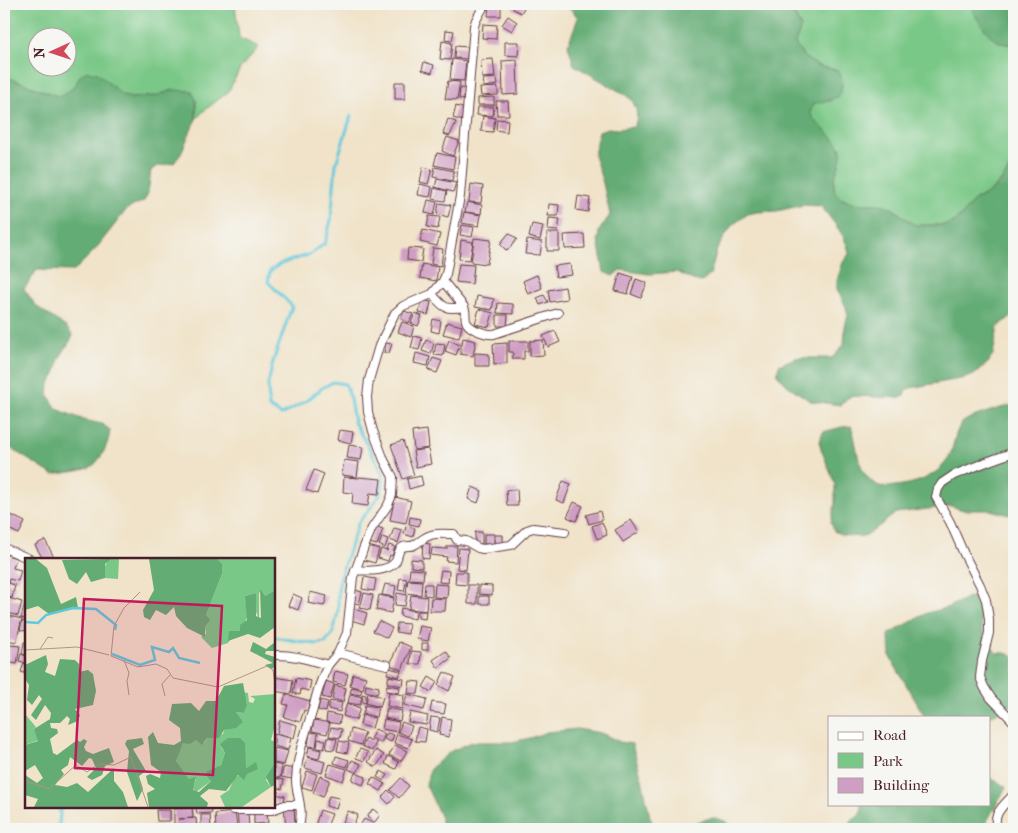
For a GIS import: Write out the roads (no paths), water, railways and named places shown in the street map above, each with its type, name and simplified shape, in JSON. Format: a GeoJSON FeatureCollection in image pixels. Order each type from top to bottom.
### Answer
{"type":"FeatureCollection","features":[{"type":"Feature","properties":{"kind":"street"},"geometry":{"type":"LineString","coordinates":[[299,829],[301,818],[296,780],[301,745],[318,688],[328,665],[338,653],[347,633],[350,593],[355,570],[372,528],[388,505],[392,495],[392,476],[373,431],[368,412],[369,380],[379,346],[395,313],[403,306],[432,294],[443,281],[446,274],[460,196],[474,26],[485,4]]}},
{"type":"Feature","properties":{"kind":"street"},"geometry":{"type":"LineString","coordinates":[[443,281],[464,307],[468,325],[487,335],[558,313]]}},
{"type":"Feature","properties":{"kind":"street"},"geometry":{"type":"LineString","coordinates":[[432,294],[444,307],[450,309],[464,307]]}},
{"type":"Feature","properties":{"kind":"street"},"geometry":{"type":"LineString","coordinates":[[1014,452],[954,475],[942,482],[938,488],[936,498],[950,522],[986,600],[989,633],[980,677],[991,698],[1014,722]]}},
{"type":"Feature","properties":{"kind":"street"},"geometry":{"type":"LineString","coordinates":[[355,570],[372,570],[392,565],[400,549],[413,546],[432,534],[454,534],[457,540],[466,541],[483,549],[511,545],[527,530],[533,528],[565,532]]}},
{"type":"Feature","properties":{"kind":"street"},"geometry":{"type":"LineString","coordinates":[[4,548],[28,558]]}},
{"type":"Feature","properties":{"kind":"street"},"geometry":{"type":"LineString","coordinates":[[338,653],[388,665]]}},
{"type":"Feature","properties":{"kind":"street"},"geometry":{"type":"LineString","coordinates":[[275,655],[297,657],[328,665]]}},
{"type":"Feature","properties":{"kind":"street"},"geometry":{"type":"LineString","coordinates":[[998,829],[995,822],[996,814],[1014,794]]}},
{"type":"Feature","properties":{"kind":"street"},"geometry":{"type":"LineString","coordinates":[[233,810],[272,810],[285,805],[300,805]]}},
{"type":"Feature","properties":{"kind":"waterway"},"geometry":{"type":"LineString","coordinates":[[275,637],[316,644],[325,643],[333,633],[338,612],[338,590],[342,571],[358,523],[380,494],[383,482],[382,471],[354,422],[349,393],[345,384],[333,382],[306,401],[281,415],[269,407],[268,384],[273,362],[292,306],[268,282],[270,271],[280,264],[311,254],[325,243],[331,220],[336,164],[351,116]]}},
{"type":"Feature","properties":{"kind":"waterway"},"geometry":{"type":"LineString","coordinates":[[58,829],[60,808]]}}]}
